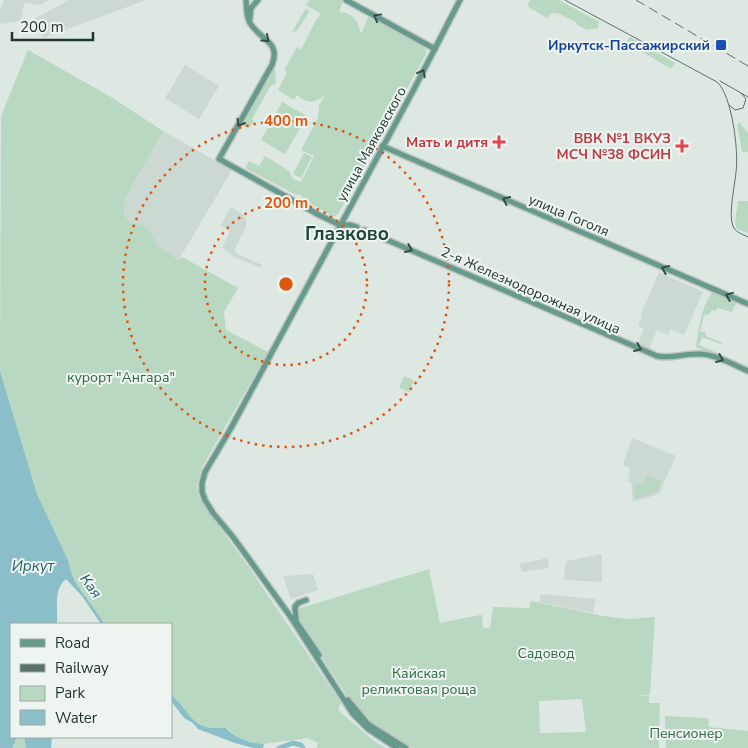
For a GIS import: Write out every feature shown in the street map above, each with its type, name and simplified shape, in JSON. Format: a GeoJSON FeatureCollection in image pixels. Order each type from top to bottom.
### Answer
{"type":"FeatureCollection","features":[{"type":"Feature","properties":{"kind":"main road"},"geometry":{"type":"LineString","coordinates":[[246,0],[248,18],[252,26],[272,46],[275,55],[272,65],[219,159],[319,216],[340,225],[357,227]]}},
{"type":"Feature","properties":{"kind":"main road"},"geometry":{"type":"LineString","coordinates":[[252,26],[250,12],[258,0]]}},
{"type":"Feature","properties":{"kind":"main road"},"geometry":{"type":"LineString","coordinates":[[346,0],[435,49]]}},
{"type":"Feature","properties":{"kind":"main road","name":"улица Маяковского"},"geometry":{"type":"LineString","coordinates":[[398,748],[368,729],[353,714],[290,616],[232,537],[209,501],[205,491],[206,478],[214,457],[460,0]]}},
{"type":"Feature","properties":{"kind":"main road","name":"улица Гоголя"},"geometry":{"type":"LineString","coordinates":[[382,146],[748,304]]}},
{"type":"Feature","properties":{"kind":"main road","name":"2-я Железнодорожная улица"},"geometry":{"type":"LineString","coordinates":[[364,230],[657,356],[668,358],[691,354],[712,356],[748,371]]}},
{"type":"Feature","properties":{"kind":"main road"},"geometry":{"type":"LineString","coordinates":[[297,623],[294,607],[306,600]]}},
{"type":"Feature","properties":{"kind":"main road","name":"улица Маяковского"},"geometry":{"type":"LineString","coordinates":[[290,616],[297,623],[355,710],[374,728],[406,748]]}},
{"type":"Feature","properties":{"kind":"shaded area"},"geometry":{"type":"Polygon","coordinates":[[[4,0],[49,0],[40,5],[24,3],[21,21],[0,24],[0,11],[4,0]]]}},
{"type":"Feature","properties":{"kind":"shaded area"},"geometry":{"type":"Polygon","coordinates":[[[69,0],[146,0],[43,38],[34,19],[69,0]]]}},
{"type":"Feature","properties":{"kind":"shaded area"},"geometry":{"type":"Polygon","coordinates":[[[185,65],[219,86],[199,119],[165,98],[185,65]]]}},
{"type":"Feature","properties":{"kind":"shaded area"},"geometry":{"type":"Polygon","coordinates":[[[163,131],[232,170],[178,261],[159,247],[147,227],[132,223],[124,215],[125,199],[163,131]]]}},
{"type":"Feature","properties":{"kind":"shaded area"},"geometry":{"type":"Polygon","coordinates":[[[231,207],[242,214],[246,220],[246,227],[235,249],[236,253],[262,265],[261,268],[234,257],[222,248],[229,231],[221,225],[231,207]]]}},
{"type":"Feature","properties":{"kind":"shaded area"},"geometry":{"type":"Polygon","coordinates":[[[659,272],[703,292],[684,335],[670,329],[668,335],[657,330],[649,349],[638,344],[644,329],[638,326],[642,317],[640,316],[659,272]]]}},
{"type":"Feature","properties":{"kind":"shaded area"},"geometry":{"type":"Polygon","coordinates":[[[632,438],[676,456],[659,494],[633,502],[631,482],[628,482],[630,469],[623,464],[632,438]]]}},
{"type":"Feature","properties":{"kind":"shaded area"},"geometry":{"type":"Polygon","coordinates":[[[602,554],[602,582],[564,580],[566,561],[602,554]]]}},
{"type":"Feature","properties":{"kind":"shaded area"},"geometry":{"type":"Polygon","coordinates":[[[548,558],[549,568],[522,572],[519,564],[548,558]]]}},
{"type":"Feature","properties":{"kind":"shaded area"},"geometry":{"type":"Polygon","coordinates":[[[313,574],[318,590],[291,599],[283,576],[313,574]]]}},
{"type":"Feature","properties":{"kind":"shaded area"},"geometry":{"type":"Polygon","coordinates":[[[541,594],[596,599],[593,613],[539,602],[541,594]]]}},
{"type":"Feature","properties":{"kind":"green space"},"geometry":{"type":"Polygon","coordinates":[[[309,0],[342,0],[339,12],[352,16],[361,34],[369,16],[423,46],[426,50],[426,54],[338,214],[335,216],[303,199],[302,196],[296,195],[245,168],[249,161],[259,166],[265,156],[289,171],[293,179],[301,182],[314,156],[301,150],[318,118],[319,105],[325,95],[311,102],[297,95],[294,100],[278,90],[287,72],[284,70],[297,47],[301,50],[321,14],[306,5],[309,0]]]}},
{"type":"Feature","properties":{"kind":"green space"},"geometry":{"type":"Polygon","coordinates":[[[530,0],[559,0],[599,22],[598,28],[587,30],[560,14],[552,13],[547,18],[527,6],[530,0]]]}},
{"type":"Feature","properties":{"kind":"green space"},"geometry":{"type":"Polygon","coordinates":[[[306,8],[309,12],[297,31],[292,32],[306,8]]]}},
{"type":"Feature","properties":{"kind":"green space"},"geometry":{"type":"Polygon","coordinates":[[[630,37],[675,63],[671,69],[626,42],[630,37]]]}},
{"type":"Feature","properties":{"kind":"green space","name":"курорт \"Ангара\""},"geometry":{"type":"Polygon","coordinates":[[[28,50],[111,97],[163,131],[125,199],[124,215],[132,223],[147,227],[159,247],[178,260],[182,257],[238,288],[224,312],[226,330],[268,352],[202,467],[197,485],[198,495],[341,703],[338,710],[374,741],[386,748],[316,748],[318,743],[308,738],[264,744],[249,742],[237,737],[228,729],[211,729],[202,726],[192,720],[172,695],[172,623],[104,623],[77,585],[68,560],[37,494],[0,371],[1,116],[28,50]]]}},
{"type":"Feature","properties":{"kind":"green space"},"geometry":{"type":"Polygon","coordinates":[[[273,68],[275,70],[276,83],[270,87],[252,119],[254,121],[249,129],[242,125],[273,68]]]}},
{"type":"Feature","properties":{"kind":"green space"},"geometry":{"type":"Polygon","coordinates":[[[282,102],[307,116],[285,154],[261,140],[282,102]]]}},
{"type":"Feature","properties":{"kind":"green space"},"geometry":{"type":"Polygon","coordinates":[[[740,123],[748,133],[748,152],[742,152],[737,124],[740,123]]]}},
{"type":"Feature","properties":{"kind":"green space"},"geometry":{"type":"Polygon","coordinates":[[[304,153],[312,157],[301,178],[293,174],[304,153]]]}},
{"type":"Feature","properties":{"kind":"green space"},"geometry":{"type":"Polygon","coordinates":[[[738,201],[748,201],[748,233],[737,229],[735,223],[738,201]]]}},
{"type":"Feature","properties":{"kind":"green space"},"geometry":{"type":"Polygon","coordinates":[[[713,291],[737,301],[732,312],[717,308],[716,311],[712,310],[710,314],[704,315],[700,331],[723,345],[702,337],[699,345],[720,354],[719,357],[696,347],[703,310],[713,291]]]}},
{"type":"Feature","properties":{"kind":"green space"},"geometry":{"type":"Polygon","coordinates":[[[404,376],[414,380],[409,392],[399,388],[404,376]]]}},
{"type":"Feature","properties":{"kind":"green space"},"geometry":{"type":"Polygon","coordinates":[[[647,476],[661,481],[657,491],[635,499],[635,485],[644,483],[647,476]]]}},
{"type":"Feature","properties":{"kind":"green space","name":"Кайская реликтовая роща"},"geometry":{"type":"Polygon","coordinates":[[[429,569],[440,623],[482,615],[483,628],[490,628],[493,607],[529,608],[531,601],[603,616],[629,619],[655,617],[650,695],[633,696],[649,696],[649,703],[660,703],[659,748],[412,748],[371,722],[351,702],[310,639],[294,610],[429,569]],[[582,699],[539,701],[540,733],[586,732],[582,699]]]}},
{"type":"Feature","properties":{"kind":"green space","name":"Пенсионер"},"geometry":{"type":"Polygon","coordinates":[[[665,716],[708,718],[709,727],[748,731],[748,748],[666,748],[665,716]]]}},
{"type":"Feature","properties":{"kind":"green space"},"geometry":{"type":"Polygon","coordinates":[[[17,738],[24,738],[26,748],[12,748],[17,738]]]}},
{"type":"Feature","properties":{"kind":"water","name":"Иркут"},"geometry":{"type":"Polygon","coordinates":[[[0,371],[37,494],[68,560],[77,585],[104,623],[100,623],[82,596],[66,579],[59,588],[57,623],[10,623],[10,738],[17,738],[12,748],[0,748],[0,371]]]}},
{"type":"Feature","properties":{"kind":"water"},"geometry":{"type":"Polygon","coordinates":[[[172,694],[199,724],[209,728],[225,728],[237,737],[249,742],[264,744],[263,748],[253,748],[232,742],[198,729],[193,723],[184,718],[172,702],[172,694]]]}},
{"type":"Feature","properties":{"kind":"water"},"geometry":{"type":"Polygon","coordinates":[[[24,738],[52,738],[51,748],[26,748],[24,738]]]}},
{"type":"Feature","properties":{"kind":"waterway","name":"Кая"},"geometry":{"type":"LineString","coordinates":[[279,748],[293,743],[301,745],[303,748]]}},
{"type":"Feature","properties":{"kind":"tram line"},"geometry":{"type":"LineString","coordinates":[[565,0],[717,82],[727,99],[735,138],[737,163],[731,207],[732,221],[735,230],[748,237]]}},
{"type":"Feature","properties":{"kind":"tram line"},"geometry":{"type":"LineString","coordinates":[[720,81],[748,97]]}},
{"type":"Feature","properties":{"kind":"tram line"},"geometry":{"type":"LineString","coordinates":[[729,105],[735,110],[743,108],[746,99],[741,93]]}},
{"type":"Feature","properties":{"kind":"railway"},"geometry":{"type":"LineString","coordinates":[[636,0],[748,66]]}},
{"type":"Feature","properties":{"kind":"place","name":"Иркутск-Пассажирский"},"geometry":{"type":"Point","coordinates":[721,45]}},
{"type":"Feature","properties":{"kind":"place","name":"Мать и дитя"},"geometry":{"type":"Point","coordinates":[499,142]}},
{"type":"Feature","properties":{"kind":"place","name":"ВВК №1 ВКУЗ МСЧ №38 ФСИН"},"geometry":{"type":"Point","coordinates":[682,146]}},
{"type":"Feature","properties":{"kind":"district","name":"Глазково"},"geometry":{"type":"Point","coordinates":[347,233]}},
{"type":"Feature","properties":{"kind":"park label","name":"Садовод"},"geometry":{"type":"Point","coordinates":[546,653]}}]}
